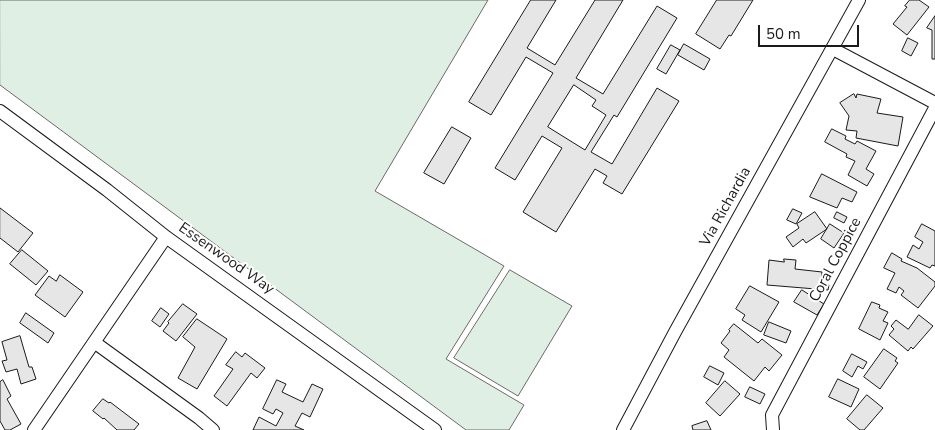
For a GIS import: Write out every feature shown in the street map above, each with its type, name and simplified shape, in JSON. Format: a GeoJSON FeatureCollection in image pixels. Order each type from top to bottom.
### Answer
{"type":"FeatureCollection","features":[{"type":"Feature","properties":{"kind":"street","name":"Via Richardia"},"geometry":{"type":"LineString","coordinates":[[623,430],[675,332],[859,0]]}},
{"type":"Feature","properties":{"kind":"street"},"geometry":{"type":"LineString","coordinates":[[833,49],[935,103]]}},
{"type":"Feature","properties":{"kind":"street","name":"Coral Coppice"},"geometry":{"type":"LineString","coordinates":[[773,430],[772,415],[935,108]]}},
{"type":"Feature","properties":{"kind":"street","name":"Essenwood Way"},"geometry":{"type":"LineString","coordinates":[[0,111],[107,190],[166,237],[435,430]]}},
{"type":"Feature","properties":{"kind":"street"},"geometry":{"type":"LineString","coordinates":[[34,430],[166,237]]}},
{"type":"Feature","properties":{"kind":"street"},"geometry":{"type":"LineString","coordinates":[[94,342],[213,430]]}},
{"type":"Feature","properties":{"kind":"green space"},"geometry":{"type":"Polygon","coordinates":[[[0,0],[488,0],[375,191],[504,266],[446,359],[524,405],[509,430],[466,430],[0,85],[0,0]]]}},
{"type":"Feature","properties":{"kind":"green space"},"geometry":{"type":"Polygon","coordinates":[[[510,270],[572,306],[518,396],[454,358],[510,270]]]}},
{"type":"Feature","properties":{"kind":"building"},"geometry":{"type":"Polygon","coordinates":[[[531,0],[556,0],[527,48],[555,65],[595,0],[623,0],[576,78],[603,94],[657,6],[677,18],[617,117],[614,115],[591,152],[612,164],[657,88],[679,101],[622,194],[603,183],[607,176],[595,169],[556,232],[523,212],[562,148],[542,136],[515,180],[495,168],[553,73],[526,57],[491,115],[469,102],[531,0]],[[574,85],[548,127],[585,150],[606,115],[592,106],[596,100],[574,85]]]}},
{"type":"Feature","properties":{"kind":"building"},"geometry":{"type":"Polygon","coordinates":[[[717,0],[753,0],[731,36],[729,35],[720,49],[696,34],[717,0]]]}},
{"type":"Feature","properties":{"kind":"building"},"geometry":{"type":"Polygon","coordinates":[[[910,0],[919,0],[929,7],[907,35],[893,24],[907,7],[905,6],[910,0]]]}},
{"type":"Feature","properties":{"kind":"building"},"geometry":{"type":"Polygon","coordinates":[[[935,16],[935,59],[932,59],[932,30],[927,28],[935,16]]]}},
{"type":"Feature","properties":{"kind":"building"},"geometry":{"type":"Polygon","coordinates":[[[908,38],[918,43],[911,56],[902,51],[908,38]]]}},
{"type":"Feature","properties":{"kind":"building"},"geometry":{"type":"Polygon","coordinates":[[[684,44],[710,59],[704,70],[678,55],[684,44]]]}},
{"type":"Feature","properties":{"kind":"building"},"geometry":{"type":"Polygon","coordinates":[[[671,45],[680,50],[666,74],[657,69],[671,45]]]}},
{"type":"Feature","properties":{"kind":"building"},"geometry":{"type":"Polygon","coordinates":[[[854,94],[856,98],[857,94],[881,99],[877,113],[903,117],[898,146],[856,138],[857,131],[846,130],[849,116],[840,103],[854,94]]]}},
{"type":"Feature","properties":{"kind":"building"},"geometry":{"type":"Polygon","coordinates":[[[452,127],[471,138],[444,184],[424,173],[452,127]]]}},
{"type":"Feature","properties":{"kind":"building"},"geometry":{"type":"Polygon","coordinates":[[[832,129],[846,136],[845,139],[855,144],[857,141],[876,151],[866,169],[874,174],[867,186],[848,175],[855,161],[846,157],[847,154],[825,142],[832,129]]]}},
{"type":"Feature","properties":{"kind":"building"},"geometry":{"type":"Polygon","coordinates":[[[822,174],[857,192],[852,202],[842,198],[837,208],[810,197],[822,174]]]}},
{"type":"Feature","properties":{"kind":"building"},"geometry":{"type":"Polygon","coordinates":[[[0,208],[33,233],[18,252],[0,238],[0,208]]]}},
{"type":"Feature","properties":{"kind":"building"},"geometry":{"type":"Polygon","coordinates":[[[793,209],[802,213],[796,224],[787,220],[793,209]]]}},
{"type":"Feature","properties":{"kind":"building"},"geometry":{"type":"Polygon","coordinates":[[[815,212],[827,229],[806,243],[803,239],[793,247],[786,237],[799,228],[797,224],[815,212]]]}},
{"type":"Feature","properties":{"kind":"building"},"geometry":{"type":"Polygon","coordinates":[[[837,212],[847,217],[844,223],[834,218],[837,212]]]}},
{"type":"Feature","properties":{"kind":"building"},"geometry":{"type":"Polygon","coordinates":[[[830,224],[844,233],[834,248],[821,239],[830,224]]]}},
{"type":"Feature","properties":{"kind":"building"},"geometry":{"type":"Polygon","coordinates":[[[922,224],[935,231],[935,266],[932,265],[930,268],[907,257],[913,245],[919,249],[923,242],[915,237],[922,224]]]}},
{"type":"Feature","properties":{"kind":"building"},"geometry":{"type":"Polygon","coordinates":[[[22,250],[48,271],[36,285],[10,264],[22,250]]]}},
{"type":"Feature","properties":{"kind":"building"},"geometry":{"type":"Polygon","coordinates":[[[892,253],[902,259],[901,261],[917,268],[935,282],[935,286],[918,308],[901,295],[904,291],[899,287],[896,293],[887,289],[895,273],[884,268],[892,253]]]}},
{"type":"Feature","properties":{"kind":"building"},"geometry":{"type":"Polygon","coordinates":[[[784,259],[796,260],[795,269],[822,272],[821,284],[829,285],[828,290],[767,285],[769,260],[784,262],[784,259]]]}},
{"type":"Feature","properties":{"kind":"building"},"geometry":{"type":"Polygon","coordinates":[[[60,275],[83,292],[65,317],[35,295],[49,276],[56,281],[60,275]]]}},
{"type":"Feature","properties":{"kind":"building"},"geometry":{"type":"Polygon","coordinates":[[[750,286],[779,302],[761,332],[742,320],[745,315],[736,309],[750,286]]]}},
{"type":"Feature","properties":{"kind":"building"},"geometry":{"type":"Polygon","coordinates":[[[802,290],[824,304],[817,315],[794,302],[802,290]]]}},
{"type":"Feature","properties":{"kind":"building"},"geometry":{"type":"Polygon","coordinates":[[[872,302],[880,305],[879,308],[888,312],[883,321],[888,323],[880,340],[859,329],[872,302]]]}},
{"type":"Feature","properties":{"kind":"building"},"geometry":{"type":"Polygon","coordinates":[[[183,304],[197,314],[176,341],[163,331],[183,304]]]}},
{"type":"Feature","properties":{"kind":"building"},"geometry":{"type":"Polygon","coordinates":[[[161,308],[169,314],[160,327],[152,321],[161,308]]]}},
{"type":"Feature","properties":{"kind":"building"},"geometry":{"type":"Polygon","coordinates":[[[26,313],[54,333],[48,343],[20,323],[26,313]]]}},
{"type":"Feature","properties":{"kind":"building"},"geometry":{"type":"Polygon","coordinates":[[[919,315],[933,326],[913,349],[911,347],[908,351],[889,335],[894,329],[891,326],[896,320],[908,329],[919,315]]]}},
{"type":"Feature","properties":{"kind":"building"},"geometry":{"type":"Polygon","coordinates":[[[197,319],[227,339],[197,389],[178,378],[195,347],[183,337],[197,319]]]}},
{"type":"Feature","properties":{"kind":"building"},"geometry":{"type":"Polygon","coordinates":[[[769,322],[791,331],[786,343],[764,335],[769,322]]]}},
{"type":"Feature","properties":{"kind":"building"},"geometry":{"type":"Polygon","coordinates":[[[734,324],[758,343],[762,339],[782,355],[769,371],[765,367],[754,381],[724,357],[729,350],[721,343],[734,324]]]}},
{"type":"Feature","properties":{"kind":"building"},"geometry":{"type":"Polygon","coordinates":[[[20,336],[29,367],[32,367],[36,379],[21,384],[17,369],[6,372],[2,361],[7,360],[2,342],[20,336]]]}},
{"type":"Feature","properties":{"kind":"building"},"geometry":{"type":"Polygon","coordinates":[[[884,349],[897,358],[895,361],[898,363],[880,389],[864,377],[884,349]]]}},
{"type":"Feature","properties":{"kind":"building"},"geometry":{"type":"Polygon","coordinates":[[[236,352],[242,357],[245,353],[265,368],[257,378],[251,373],[227,406],[214,396],[233,369],[226,365],[236,352]]]}},
{"type":"Feature","properties":{"kind":"building"},"geometry":{"type":"Polygon","coordinates":[[[852,354],[867,362],[863,369],[858,366],[852,377],[843,371],[852,354]]]}},
{"type":"Feature","properties":{"kind":"building"},"geometry":{"type":"Polygon","coordinates":[[[710,366],[724,373],[718,385],[704,377],[710,366]]]}},
{"type":"Feature","properties":{"kind":"building"},"geometry":{"type":"Polygon","coordinates":[[[838,379],[859,389],[851,407],[829,397],[838,379]]]}},
{"type":"Feature","properties":{"kind":"building"},"geometry":{"type":"Polygon","coordinates":[[[3,380],[11,396],[7,399],[21,424],[10,430],[5,430],[0,421],[0,382],[3,380]]]}},
{"type":"Feature","properties":{"kind":"building"},"geometry":{"type":"Polygon","coordinates":[[[277,380],[286,384],[282,392],[303,402],[312,384],[323,389],[310,417],[302,413],[295,426],[304,430],[253,430],[259,417],[276,426],[283,413],[276,409],[273,414],[263,409],[277,380]]]}},
{"type":"Feature","properties":{"kind":"building"},"geometry":{"type":"Polygon","coordinates":[[[725,381],[740,394],[720,416],[706,403],[725,381]]]}},
{"type":"Feature","properties":{"kind":"building"},"geometry":{"type":"Polygon","coordinates":[[[750,387],[765,394],[760,404],[745,397],[750,387]]]}},
{"type":"Feature","properties":{"kind":"building"},"geometry":{"type":"Polygon","coordinates":[[[867,395],[883,408],[864,430],[860,430],[847,419],[867,395]]]}},
{"type":"Feature","properties":{"kind":"building"},"geometry":{"type":"Polygon","coordinates":[[[103,399],[110,402],[139,424],[134,430],[117,430],[93,411],[103,399]]]}},
{"type":"Feature","properties":{"kind":"building"},"geometry":{"type":"Polygon","coordinates":[[[707,421],[711,430],[693,430],[692,426],[707,421]]]}}]}
